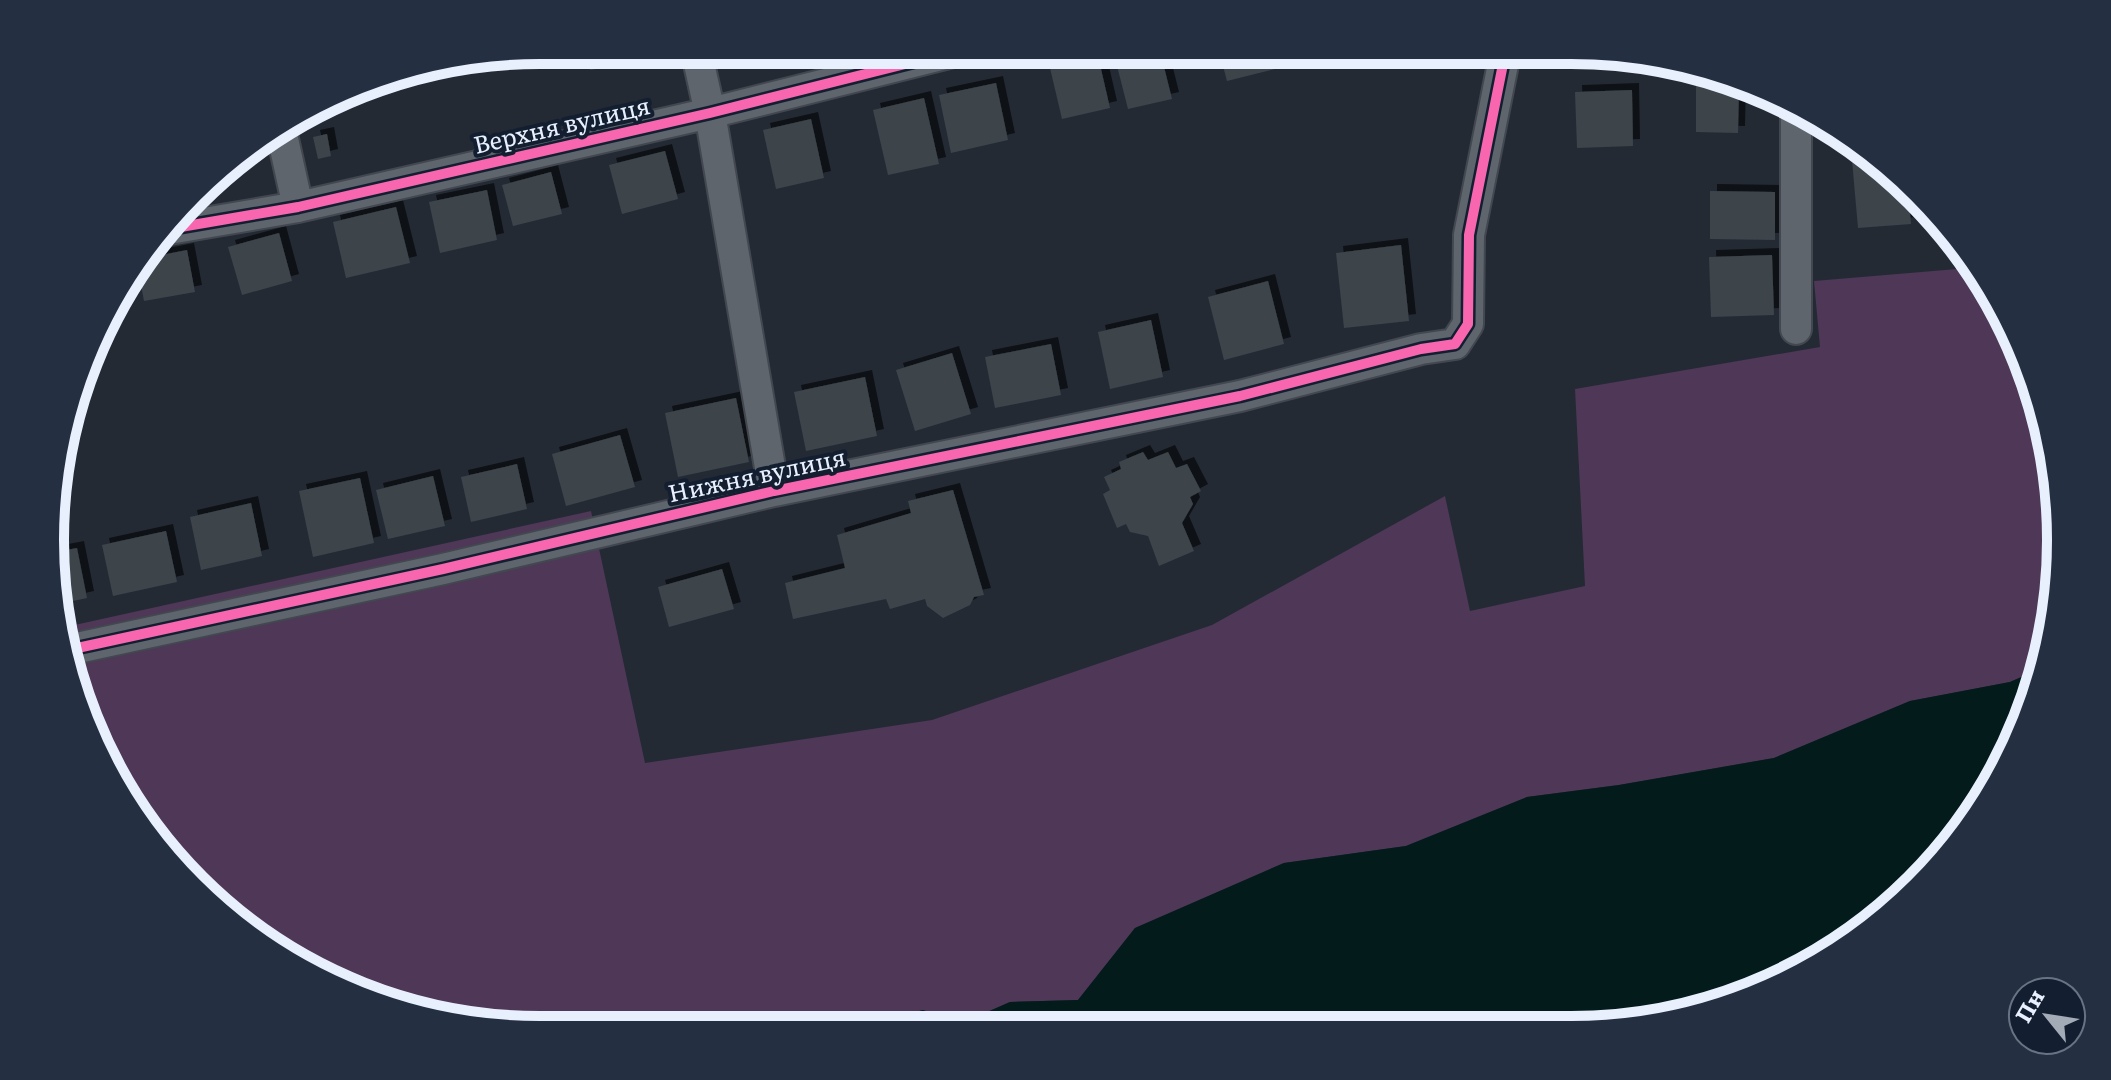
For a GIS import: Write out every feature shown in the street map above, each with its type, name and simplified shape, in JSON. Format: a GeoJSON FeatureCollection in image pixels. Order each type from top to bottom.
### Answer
{"type":"FeatureCollection","features":[{"type":"Feature","properties":{"kind":"street"},"geometry":{"type":"LineString","coordinates":[[699,64],[774,491]]}},
{"type":"Feature","properties":{"kind":"street","name":"Верхня вулиця"},"geometry":{"type":"LineString","coordinates":[[181,227],[298,207],[710,113],[905,64]]}},
{"type":"Feature","properties":{"kind":"street","name":"Нижня вулиця"},"geometry":{"type":"LineString","coordinates":[[77,648],[443,569],[774,491],[1240,396],[1421,349],[1455,344],[1468,324],[1469,235],[1503,64]]}},
{"type":"Feature","properties":{"kind":"street"},"geometry":{"type":"LineString","coordinates":[[1796,121],[1796,329]]}},
{"type":"Feature","properties":{"kind":"street"},"geometry":{"type":"LineString","coordinates":[[283,140],[298,207]]}},
{"type":"Feature","properties":{"kind":"shaded area"},"geometry":{"type":"Polygon","coordinates":[[[1962,269],[1998,329],[2031,417],[2046,509],[2043,602],[2028,674],[2010,682],[1910,701],[1774,758],[1619,785],[1527,797],[1406,846],[1284,863],[1135,928],[1078,1000],[1010,1002],[978,1016],[939,1016],[923,1010],[902,1016],[540,1016],[447,1007],[387,991],[329,967],[276,936],[226,898],[182,854],[144,804],[113,751],[89,693],[73,633],[72,626],[591,511],[645,763],[932,720],[1212,625],[1445,496],[1470,611],[1585,586],[1575,389],[1820,347],[1814,281],[1962,269]]]}},
{"type":"Feature","properties":{"kind":"shaded area"},"geometry":{"type":"Polygon","coordinates":[[[2028,674],[1998,751],[1949,830],[1908,877],[1835,936],[1782,967],[1724,991],[1664,1007],[1602,1015],[978,1016],[1010,1002],[1078,1000],[1135,928],[1284,863],[1406,846],[1527,797],[1619,785],[1774,758],[1910,701],[2010,682],[2028,674]]]}},
{"type":"Feature","properties":{"kind":"shaded area"},"geometry":{"type":"Polygon","coordinates":[[[923,1010],[939,1016],[902,1016],[923,1010]]]}},
{"type":"Feature","properties":{"kind":"building"},"geometry":{"type":"Polygon","coordinates":[[[589,64],[628,64],[590,70],[589,64]]]}},
{"type":"Feature","properties":{"kind":"building"},"geometry":{"type":"Polygon","coordinates":[[[1066,64],[1100,64],[1110,108],[1062,119],[1050,68],[1066,64]]]}},
{"type":"Feature","properties":{"kind":"building"},"geometry":{"type":"Polygon","coordinates":[[[1117,64],[1163,64],[1172,99],[1128,109],[1117,64]]]}},
{"type":"Feature","properties":{"kind":"building"},"geometry":{"type":"Polygon","coordinates":[[[1222,64],[1274,64],[1275,69],[1227,81],[1222,64]]]}},
{"type":"Feature","properties":{"kind":"building"},"geometry":{"type":"Polygon","coordinates":[[[996,83],[1008,140],[951,153],[939,95],[996,83]]]}},
{"type":"Feature","properties":{"kind":"building"},"geometry":{"type":"Polygon","coordinates":[[[1696,83],[1739,95],[1738,133],[1696,132],[1696,83]]]}},
{"type":"Feature","properties":{"kind":"building"},"geometry":{"type":"Polygon","coordinates":[[[1632,90],[1633,146],[1577,148],[1575,92],[1632,90]]]}},
{"type":"Feature","properties":{"kind":"building"},"geometry":{"type":"Polygon","coordinates":[[[924,98],[939,164],[888,175],[873,110],[924,98]]]}},
{"type":"Feature","properties":{"kind":"building"},"geometry":{"type":"Polygon","coordinates":[[[811,119],[824,178],[776,189],[763,130],[811,119]]]}},
{"type":"Feature","properties":{"kind":"building"},"geometry":{"type":"Polygon","coordinates":[[[327,134],[331,156],[318,159],[313,137],[327,134]]]}},
{"type":"Feature","properties":{"kind":"building"},"geometry":{"type":"Polygon","coordinates":[[[665,151],[678,199],[622,214],[609,165],[665,151]]]}},
{"type":"Feature","properties":{"kind":"building"},"geometry":{"type":"Polygon","coordinates":[[[1852,155],[1909,204],[1911,224],[1858,228],[1852,155]]]}},
{"type":"Feature","properties":{"kind":"building"},"geometry":{"type":"Polygon","coordinates":[[[551,172],[562,214],[513,226],[502,185],[551,172]]]}},
{"type":"Feature","properties":{"kind":"building"},"geometry":{"type":"Polygon","coordinates":[[[487,190],[497,240],[440,253],[429,202],[487,190]]]}},
{"type":"Feature","properties":{"kind":"building"},"geometry":{"type":"Polygon","coordinates":[[[1710,191],[1775,192],[1775,240],[1710,239],[1710,191]]]}},
{"type":"Feature","properties":{"kind":"building"},"geometry":{"type":"Polygon","coordinates":[[[396,207],[410,263],[346,278],[333,222],[396,207]]]}},
{"type":"Feature","properties":{"kind":"building"},"geometry":{"type":"Polygon","coordinates":[[[279,233],[292,281],[242,295],[228,247],[279,233]]]}},
{"type":"Feature","properties":{"kind":"building"},"geometry":{"type":"Polygon","coordinates":[[[1401,245],[1409,321],[1344,328],[1336,253],[1401,245]]]}},
{"type":"Feature","properties":{"kind":"building"},"geometry":{"type":"Polygon","coordinates":[[[187,250],[195,292],[144,301],[140,282],[158,256],[187,250]]]}},
{"type":"Feature","properties":{"kind":"building"},"geometry":{"type":"Polygon","coordinates":[[[1772,255],[1774,315],[1711,317],[1709,257],[1772,255]]]}},
{"type":"Feature","properties":{"kind":"building"},"geometry":{"type":"Polygon","coordinates":[[[1268,281],[1284,344],[1224,360],[1208,297],[1268,281]]]}},
{"type":"Feature","properties":{"kind":"building"},"geometry":{"type":"Polygon","coordinates":[[[1151,320],[1163,377],[1110,389],[1098,332],[1151,320]]]}},
{"type":"Feature","properties":{"kind":"building"},"geometry":{"type":"Polygon","coordinates":[[[1051,344],[1061,395],[995,408],[985,357],[1051,344]]]}},
{"type":"Feature","properties":{"kind":"building"},"geometry":{"type":"Polygon","coordinates":[[[952,353],[971,414],[915,431],[896,370],[952,353]]]}},
{"type":"Feature","properties":{"kind":"building"},"geometry":{"type":"Polygon","coordinates":[[[865,377],[877,436],[806,451],[794,392],[865,377]]]}},
{"type":"Feature","properties":{"kind":"building"},"geometry":{"type":"Polygon","coordinates":[[[736,398],[749,462],[678,477],[665,413],[736,398]]]}},
{"type":"Feature","properties":{"kind":"building"},"geometry":{"type":"Polygon","coordinates":[[[620,435],[635,487],[566,506],[552,454],[620,435]]]}},
{"type":"Feature","properties":{"kind":"building"},"geometry":{"type":"Polygon","coordinates":[[[1143,452],[1148,460],[1168,452],[1176,468],[1187,464],[1201,491],[1190,497],[1193,504],[1182,523],[1194,551],[1159,566],[1148,536],[1130,532],[1126,524],[1117,528],[1103,494],[1110,490],[1104,477],[1121,469],[1119,462],[1143,452]]]}},
{"type":"Feature","properties":{"kind":"building"},"geometry":{"type":"Polygon","coordinates":[[[517,464],[527,509],[471,522],[461,477],[517,464]]]}},
{"type":"Feature","properties":{"kind":"building"},"geometry":{"type":"Polygon","coordinates":[[[433,476],[445,526],[388,539],[376,490],[433,476]]]}},
{"type":"Feature","properties":{"kind":"building"},"geometry":{"type":"Polygon","coordinates":[[[360,478],[374,543],[313,557],[299,491],[360,478]]]}},
{"type":"Feature","properties":{"kind":"building"},"geometry":{"type":"Polygon","coordinates":[[[953,490],[984,595],[974,597],[970,605],[943,618],[927,606],[925,599],[890,609],[886,599],[793,619],[785,583],[845,568],[837,535],[911,513],[908,501],[953,490]]]}},
{"type":"Feature","properties":{"kind":"building"},"geometry":{"type":"Polygon","coordinates":[[[251,503],[262,556],[201,570],[190,517],[251,503]]]}},
{"type":"Feature","properties":{"kind":"building"},"geometry":{"type":"Polygon","coordinates":[[[166,531],[177,582],[113,596],[102,545],[166,531]]]}},
{"type":"Feature","properties":{"kind":"building"},"geometry":{"type":"Polygon","coordinates":[[[77,548],[87,598],[68,602],[64,550],[77,548]]]}},
{"type":"Feature","properties":{"kind":"building"},"geometry":{"type":"Polygon","coordinates":[[[722,569],[734,609],[669,627],[658,587],[722,569]]]}},
{"type":"Feature","properties":{"kind":"cycle path"},"geometry":{"type":"LineString","coordinates":[[181,227],[298,207],[710,113],[905,64]]}},
{"type":"Feature","properties":{"kind":"cycle path"},"geometry":{"type":"LineString","coordinates":[[77,648],[443,569],[774,491],[1240,396],[1421,349],[1455,344],[1468,324],[1469,235],[1503,64]]}}]}
